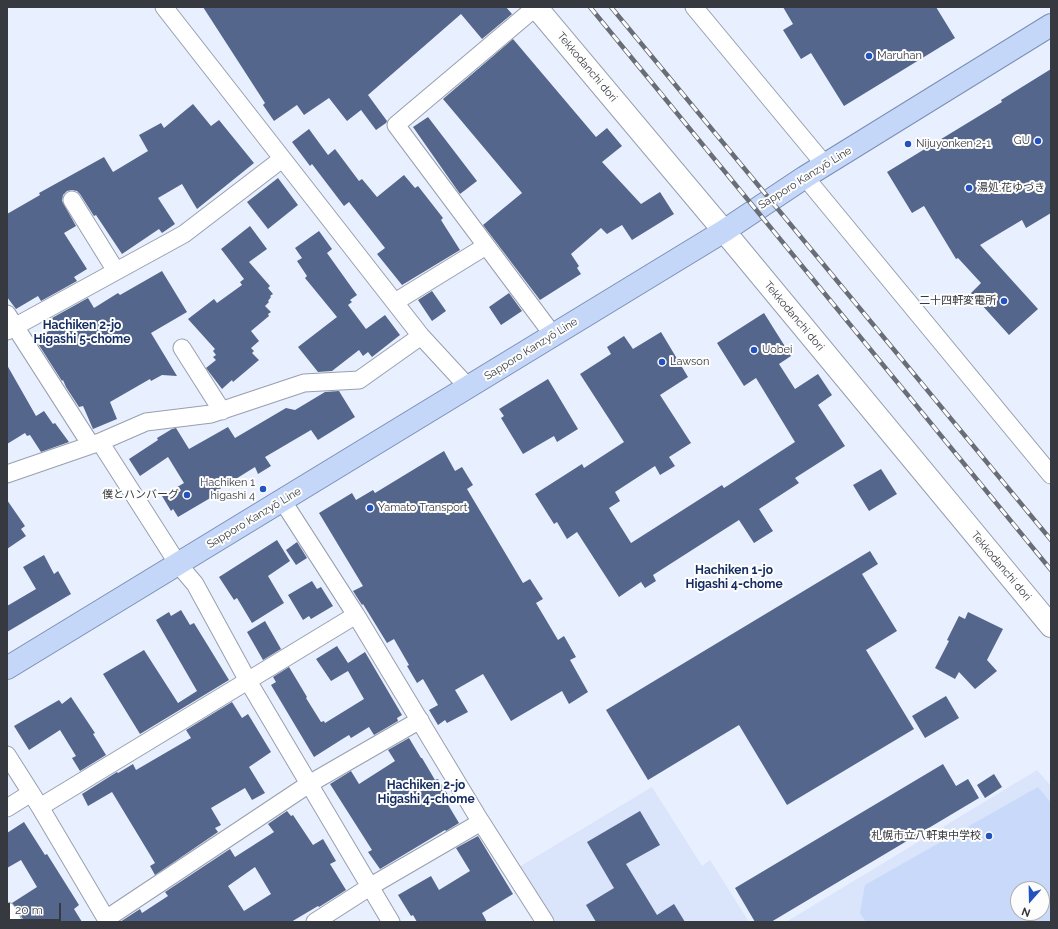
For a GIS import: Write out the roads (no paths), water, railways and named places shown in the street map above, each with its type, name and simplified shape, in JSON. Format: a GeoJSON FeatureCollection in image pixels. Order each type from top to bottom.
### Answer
{"type":"FeatureCollection","features":[{"type":"Feature","properties":{"kind":"main road","name":"Sapporo Kanzyō Line"},"geometry":{"type":"LineString","coordinates":[[7,668],[724,231],[805,177],[1051,25]]}},
{"type":"Feature","properties":{"kind":"street"},"geometry":{"type":"LineString","coordinates":[[164,7],[421,336],[468,388]]}},
{"type":"Feature","properties":{"kind":"street"},"geometry":{"type":"LineString","coordinates":[[536,7],[396,124],[553,335]]}},
{"type":"Feature","properties":{"kind":"street","name":"Tekkodanchi dori"},"geometry":{"type":"LineString","coordinates":[[536,7],[724,231],[1051,626]]}},
{"type":"Feature","properties":{"kind":"street"},"geometry":{"type":"LineString","coordinates":[[694,7],[825,165]]}},
{"type":"Feature","properties":{"kind":"street"},"geometry":{"type":"LineString","coordinates":[[282,159],[184,234],[116,271],[10,324],[95,443],[178,564],[195,584],[248,682],[371,886],[391,922]]}},
{"type":"Feature","properties":{"kind":"street"},"geometry":{"type":"LineString","coordinates":[[805,177],[1051,475]]}},
{"type":"Feature","properties":{"kind":"street"},"geometry":{"type":"LineString","coordinates":[[72,200],[116,271]]}},
{"type":"Feature","properties":{"kind":"street"},"geometry":{"type":"LineString","coordinates":[[394,302],[486,246]]}},
{"type":"Feature","properties":{"kind":"street"},"geometry":{"type":"LineString","coordinates":[[7,474],[95,443],[146,422],[211,414],[304,382],[360,380],[421,336]]}},
{"type":"Feature","properties":{"kind":"street"},"geometry":{"type":"LineString","coordinates":[[182,348],[222,411]]}},
{"type":"Feature","properties":{"kind":"street"},"geometry":{"type":"LineString","coordinates":[[282,500],[356,615],[481,822],[545,922]]}},
{"type":"Feature","properties":{"kind":"street"},"geometry":{"type":"LineString","coordinates":[[40,808],[356,615]]}},
{"type":"Feature","properties":{"kind":"street"},"geometry":{"type":"LineString","coordinates":[[7,754],[107,920],[309,784],[420,720]]}},
{"type":"Feature","properties":{"kind":"street"},"geometry":{"type":"LineString","coordinates":[[7,808],[31,793]]}},
{"type":"Feature","properties":{"kind":"street"},"geometry":{"type":"LineString","coordinates":[[315,922],[371,886],[481,822]]}},
{"type":"Feature","properties":{"kind":"street"},"geometry":{"type":"LineString","coordinates":[[7,911],[13,922]]}},
{"type":"Feature","properties":{"kind":"railway"},"geometry":{"type":"LineString","coordinates":[[590,7],[1051,570]]}},
{"type":"Feature","properties":{"kind":"railway"},"geometry":{"type":"LineString","coordinates":[[611,7],[1051,540]]}},
{"type":"Feature","properties":{"kind":"place","name":"Maruhan"},"geometry":{"type":"Point","coordinates":[869,56]}},
{"type":"Feature","properties":{"kind":"place","name":"GU"},"geometry":{"type":"Point","coordinates":[1038,141]}},
{"type":"Feature","properties":{"kind":"place","name":"Nijuyonken 2-1"},"geometry":{"type":"Point","coordinates":[908,144]}},
{"type":"Feature","properties":{"kind":"place","name":"湯処;花ゆづき"},"geometry":{"type":"Point","coordinates":[969,188]}},
{"type":"Feature","properties":{"kind":"place","name":"二十四軒変電所"},"geometry":{"type":"Point","coordinates":[1004,301]}},
{"type":"Feature","properties":{"kind":"place","name":"Uobei"},"geometry":{"type":"Point","coordinates":[754,350]}},
{"type":"Feature","properties":{"kind":"place","name":"Lawson"},"geometry":{"type":"Point","coordinates":[662,362]}},
{"type":"Feature","properties":{"kind":"place","name":"Hachiken 1 higashi 4"},"geometry":{"type":"Point","coordinates":[263,489]}},
{"type":"Feature","properties":{"kind":"place","name":"僕とハンバーグ"},"geometry":{"type":"Point","coordinates":[187,495]}},
{"type":"Feature","properties":{"kind":"place","name":"Yamato Transport"},"geometry":{"type":"Point","coordinates":[370,508]}},
{"type":"Feature","properties":{"kind":"place","name":"札幌市立八軒東中学校"},"geometry":{"type":"Point","coordinates":[989,836]}},
{"type":"Feature","properties":{"kind":"district","name":"Hachiken 2-jo Higashi 5-chome"},"geometry":{"type":"Point","coordinates":[82,332]}},
{"type":"Feature","properties":{"kind":"district","name":"Hachiken 1-jo Higashi 4-chome"},"geometry":{"type":"Point","coordinates":[734,577]}},
{"type":"Feature","properties":{"kind":"district","name":"Hachiken 2-jo Higashi 4-chome"},"geometry":{"type":"Point","coordinates":[426,792]}}]}
